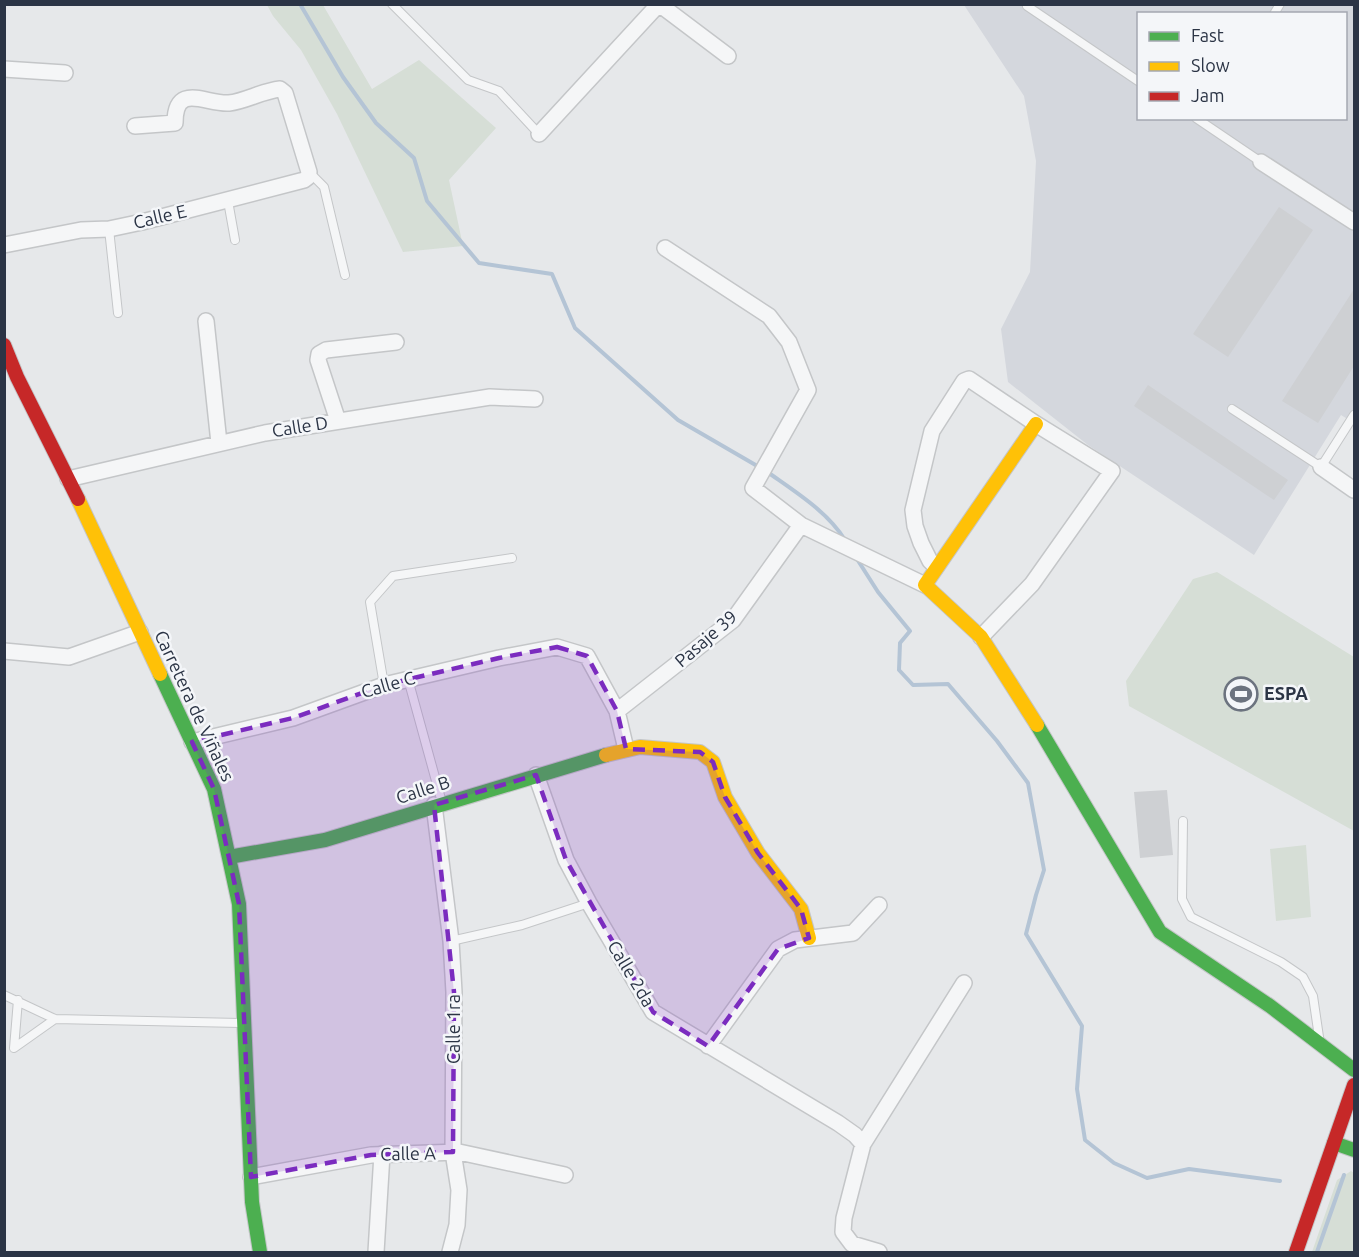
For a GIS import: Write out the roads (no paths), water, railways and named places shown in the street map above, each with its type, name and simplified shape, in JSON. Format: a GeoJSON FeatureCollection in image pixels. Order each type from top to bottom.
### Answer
{"type":"FeatureCollection","features":[{"type":"Feature","properties":{"kind":"street"},"geometry":{"type":"LineString","coordinates":[[539,134],[659,4],[728,56]]}},
{"type":"Feature","properties":{"kind":"street"},"geometry":{"type":"LineString","coordinates":[[4,69],[65,73]]}},
{"type":"Feature","properties":{"kind":"street"},"geometry":{"type":"LineString","coordinates":[[135,126],[175,123],[175,111],[180,103],[188,99],[206,99],[227,103],[280,89],[285,93],[309,172]]}},
{"type":"Feature","properties":{"kind":"street"},"geometry":{"type":"LineString","coordinates":[[1261,162],[1354,222]]}},
{"type":"Feature","properties":{"kind":"street","name":"Calle E"},"geometry":{"type":"LineString","coordinates":[[4,245],[81,230],[109,229],[228,201],[304,180],[309,172]]}},
{"type":"Feature","properties":{"kind":"street"},"geometry":{"type":"LineString","coordinates":[[664,248],[769,316],[789,342],[808,390],[753,488],[801,525],[925,585],[981,637],[1054,752],[1109,849],[1160,932],[1270,1006],[1354,1071]]}},
{"type":"Feature","properties":{"kind":"street"},"geometry":{"type":"LineString","coordinates":[[206,321],[219,443]]}},
{"type":"Feature","properties":{"kind":"street"},"geometry":{"type":"LineString","coordinates":[[338,421],[318,360],[319,354],[326,350],[396,342]]}},
{"type":"Feature","properties":{"kind":"street","name":"Carretera de Viñales"},"geometry":{"type":"LineString","coordinates":[[4,345],[11,377],[68,479],[214,789],[239,904],[252,1202],[260,1252]]}},
{"type":"Feature","properties":{"kind":"street"},"geometry":{"type":"LineString","coordinates":[[936,567],[930,561],[921,543],[915,526],[913,510],[932,431],[964,381],[969,379],[1112,471],[1032,584],[981,637]]}},
{"type":"Feature","properties":{"kind":"street","name":"Calle D"},"geometry":{"type":"LineString","coordinates":[[68,479],[265,432],[490,397],[536,399]]}},
{"type":"Feature","properties":{"kind":"street"},"geometry":{"type":"LineString","coordinates":[[925,585],[1036,424]]}},
{"type":"Feature","properties":{"kind":"street"},"geometry":{"type":"LineString","coordinates":[[1321,467],[1354,490]]}},
{"type":"Feature","properties":{"kind":"street","name":"Pasaje 39"},"geometry":{"type":"LineString","coordinates":[[617,711],[733,620],[801,525]]}},
{"type":"Feature","properties":{"kind":"street"},"geometry":{"type":"LineString","coordinates":[[4,651],[69,657],[140,632]]}},
{"type":"Feature","properties":{"kind":"street","name":"Calle C"},"geometry":{"type":"LineString","coordinates":[[192,742],[293,718],[384,686],[556,647],[587,656],[617,711]]}},
{"type":"Feature","properties":{"kind":"street"},"geometry":{"type":"LineString","coordinates":[[617,711],[626,749]]}},
{"type":"Feature","properties":{"kind":"street","name":"Calle B"},"geometry":{"type":"LineString","coordinates":[[229,857],[325,840],[626,749],[640,747],[700,752],[713,762],[725,797],[758,853],[801,909],[809,938]]}},
{"type":"Feature","properties":{"kind":"street","name":"Calle 2da"},"geometry":{"type":"LineString","coordinates":[[536,775],[566,860],[653,1012],[838,1123],[863,1144]]}},
{"type":"Feature","properties":{"kind":"street","name":"Calle 1ra"},"geometry":{"type":"LineString","coordinates":[[438,804],[451,941],[454,1015],[453,1152],[459,1190],[457,1225],[450,1252]]}},
{"type":"Feature","properties":{"kind":"street"},"geometry":{"type":"LineString","coordinates":[[708,1046],[778,949],[795,939],[853,933],[879,905]]}},
{"type":"Feature","properties":{"kind":"street"},"geometry":{"type":"LineString","coordinates":[[879,1252],[852,1244],[843,1232],[844,1218],[863,1144],[964,983]]}},
{"type":"Feature","properties":{"kind":"street"},"geometry":{"type":"LineString","coordinates":[[1296,1252],[1354,1085]]}},
{"type":"Feature","properties":{"kind":"street"},"geometry":{"type":"LineString","coordinates":[[1334,1143],[1354,1150]]}},
{"type":"Feature","properties":{"kind":"street","name":"Calle A"},"geometry":{"type":"LineString","coordinates":[[251,1177],[347,1158],[382,1154],[453,1152],[565,1175]]}},
{"type":"Feature","properties":{"kind":"street"},"geometry":{"type":"LineString","coordinates":[[376,1251],[382,1154]]}},
{"type":"Feature","properties":{"kind":"lane"},"geometry":{"type":"LineString","coordinates":[[392,4],[468,80],[499,91],[539,134]]}},
{"type":"Feature","properties":{"kind":"lane"},"geometry":{"type":"LineString","coordinates":[[1028,4],[1027,6],[1137,80]]}},
{"type":"Feature","properties":{"kind":"lane"},"geometry":{"type":"LineString","coordinates":[[1200,120],[1261,162]]}},
{"type":"Feature","properties":{"kind":"lane"},"geometry":{"type":"LineString","coordinates":[[309,172],[324,187],[345,275]]}},
{"type":"Feature","properties":{"kind":"lane"},"geometry":{"type":"LineString","coordinates":[[228,201],[235,240]]}},
{"type":"Feature","properties":{"kind":"lane"},"geometry":{"type":"LineString","coordinates":[[109,229],[118,313]]}},
{"type":"Feature","properties":{"kind":"lane"},"geometry":{"type":"LineString","coordinates":[[1232,408],[1321,467],[1354,415]]}},
{"type":"Feature","properties":{"kind":"lane"},"geometry":{"type":"LineString","coordinates":[[384,686],[370,602],[393,576],[512,558]]}},
{"type":"Feature","properties":{"kind":"lane"},"geometry":{"type":"LineString","coordinates":[[408,680],[438,804]]}},
{"type":"Feature","properties":{"kind":"lane"},"geometry":{"type":"LineString","coordinates":[[1183,821],[1182,898],[1191,917],[1281,962],[1303,976],[1312,996],[1320,1044]]}},
{"type":"Feature","properties":{"kind":"lane"},"geometry":{"type":"LineString","coordinates":[[451,941],[522,925],[589,903]]}},
{"type":"Feature","properties":{"kind":"lane"},"geometry":{"type":"LineString","coordinates":[[4,995],[55,1019],[244,1023]]}},
{"type":"Feature","properties":{"kind":"lane"},"geometry":{"type":"LineString","coordinates":[[18,1000],[14,1048],[55,1019]]}},
{"type":"Feature","properties":{"kind":"waterway"},"geometry":{"type":"LineString","coordinates":[[300,4],[343,77],[376,123],[414,158],[427,201],[479,263],[552,274],[575,328],[678,420],[759,467]]}},
{"type":"Feature","properties":{"kind":"waterway"},"geometry":{"type":"LineString","coordinates":[[766,471],[819,511],[845,540]]}},
{"type":"Feature","properties":{"kind":"waterway"},"geometry":{"type":"LineString","coordinates":[[857,559],[878,592],[910,631],[900,643],[899,670],[913,685],[948,684],[997,741],[1028,783],[1044,870],[1026,934],[1082,1026],[1077,1089],[1085,1140],[1114,1163],[1147,1178],[1189,1169],[1280,1181]]}},
{"type":"Feature","properties":{"kind":"waterway"},"geometry":{"type":"LineString","coordinates":[[1317,1252],[1344,1175]]}},
{"type":"Feature","properties":{"kind":"place","name":"ESPA"},"geometry":{"type":"Point","coordinates":[1241,694]}}]}
